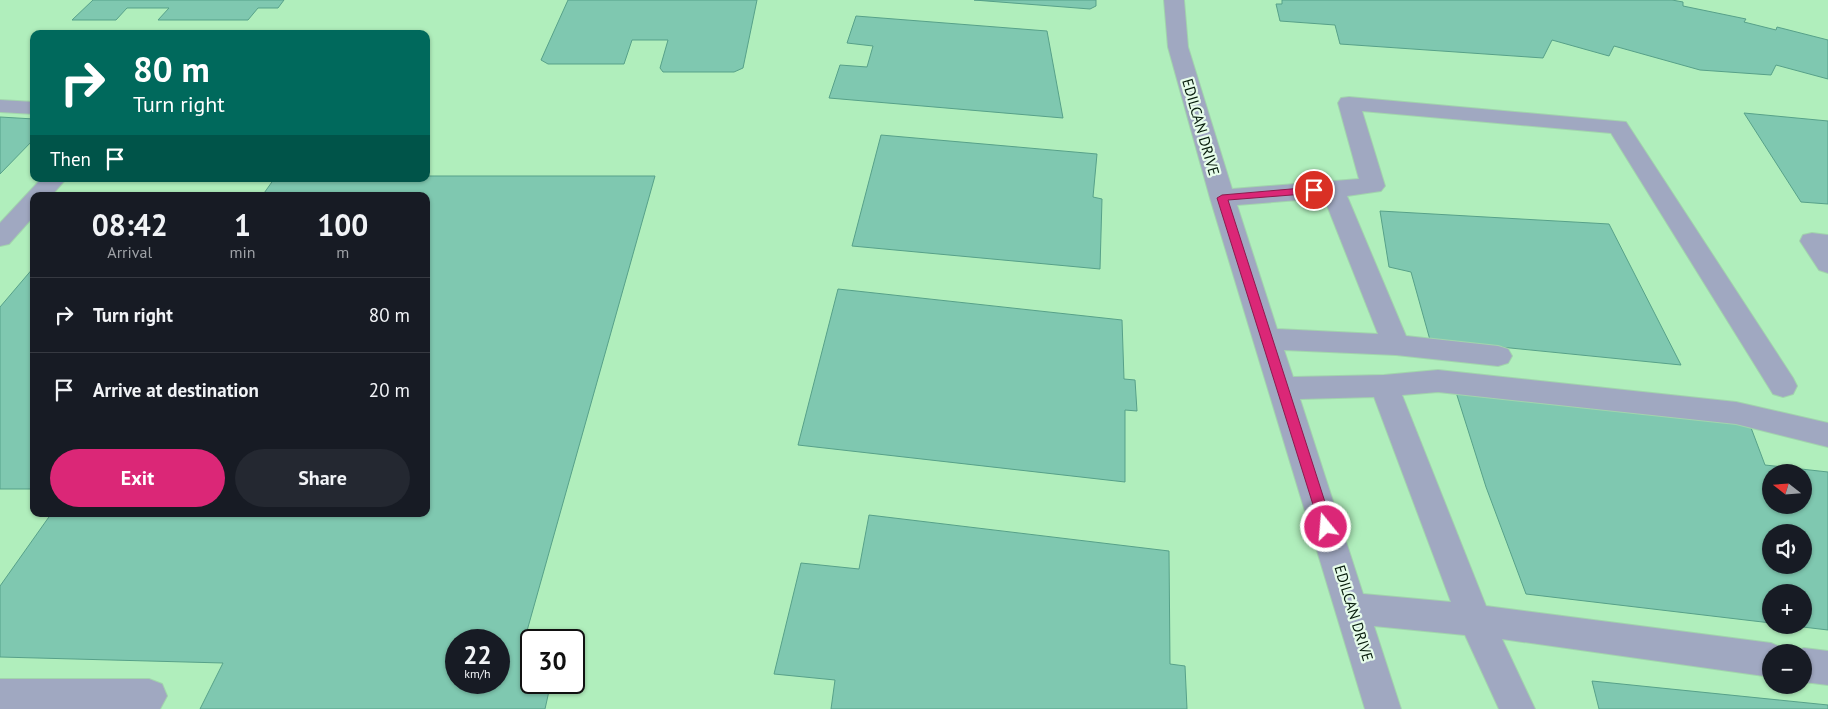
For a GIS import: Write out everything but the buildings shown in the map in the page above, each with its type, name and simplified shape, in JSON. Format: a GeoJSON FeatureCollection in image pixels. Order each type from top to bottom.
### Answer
{"type":"FeatureCollection","features":[{"type":"Feature","properties":{"kind":"street","name":"EDILCAN DRIVE"},"geometry":{"type":"LineString","coordinates":[[1174,0],[1178,47],[1222,198],[1383,709]]}},
{"type":"Feature","properties":{"kind":"street"},"geometry":{"type":"LineString","coordinates":[[1222,198],[1373,186],[1349,103],[1618,127],[1783,386]]}},
{"type":"Feature","properties":{"kind":"street"},"geometry":{"type":"LineString","coordinates":[[0,106],[30,108]]}},
{"type":"Feature","properties":{"kind":"street"},"geometry":{"type":"LineString","coordinates":[[42,192],[51,182]]}},
{"type":"Feature","properties":{"kind":"street"},"geometry":{"type":"LineString","coordinates":[[1332,189],[1396,345]]}},
{"type":"Feature","properties":{"kind":"street"},"geometry":{"type":"LineString","coordinates":[[0,238],[30,205]]}},
{"type":"Feature","properties":{"kind":"street"},"geometry":{"type":"LineString","coordinates":[[1828,243],[1812,241],[1828,264]]}},
{"type":"Feature","properties":{"kind":"street"},"geometry":{"type":"LineString","coordinates":[[1267,339],[1396,345],[1498,356]]}},
{"type":"Feature","properties":{"kind":"street"},"geometry":{"type":"LineString","coordinates":[[1283,388],[1384,386],[1438,380],[1736,413],[1828,435]]}},
{"type":"Feature","properties":{"kind":"street"},"geometry":{"type":"LineString","coordinates":[[1384,386],[1475,620],[1516,709]]}},
{"type":"Feature","properties":{"kind":"street"},"geometry":{"type":"LineString","coordinates":[[1352,608],[1475,620],[1762,659]]}},
{"type":"Feature","properties":{"kind":"street"},"geometry":{"type":"LineString","coordinates":[[1812,666],[1828,668]]}},
{"type":"Feature","properties":{"kind":"street"},"geometry":{"type":"LineString","coordinates":[[0,696],[149,696]]}},
{"type":"Feature","properties":{"kind":"shaded area"},"geometry":{"type":"Polygon","coordinates":[[[0,0],[1828,0],[1828,709],[0,709],[0,0]]]}},
{"type":"Feature","properties":{"kind":"route"},"geometry":{"type":"LineString","coordinates":[[1314,190],[1222,198],[1326,527]]}}]}
